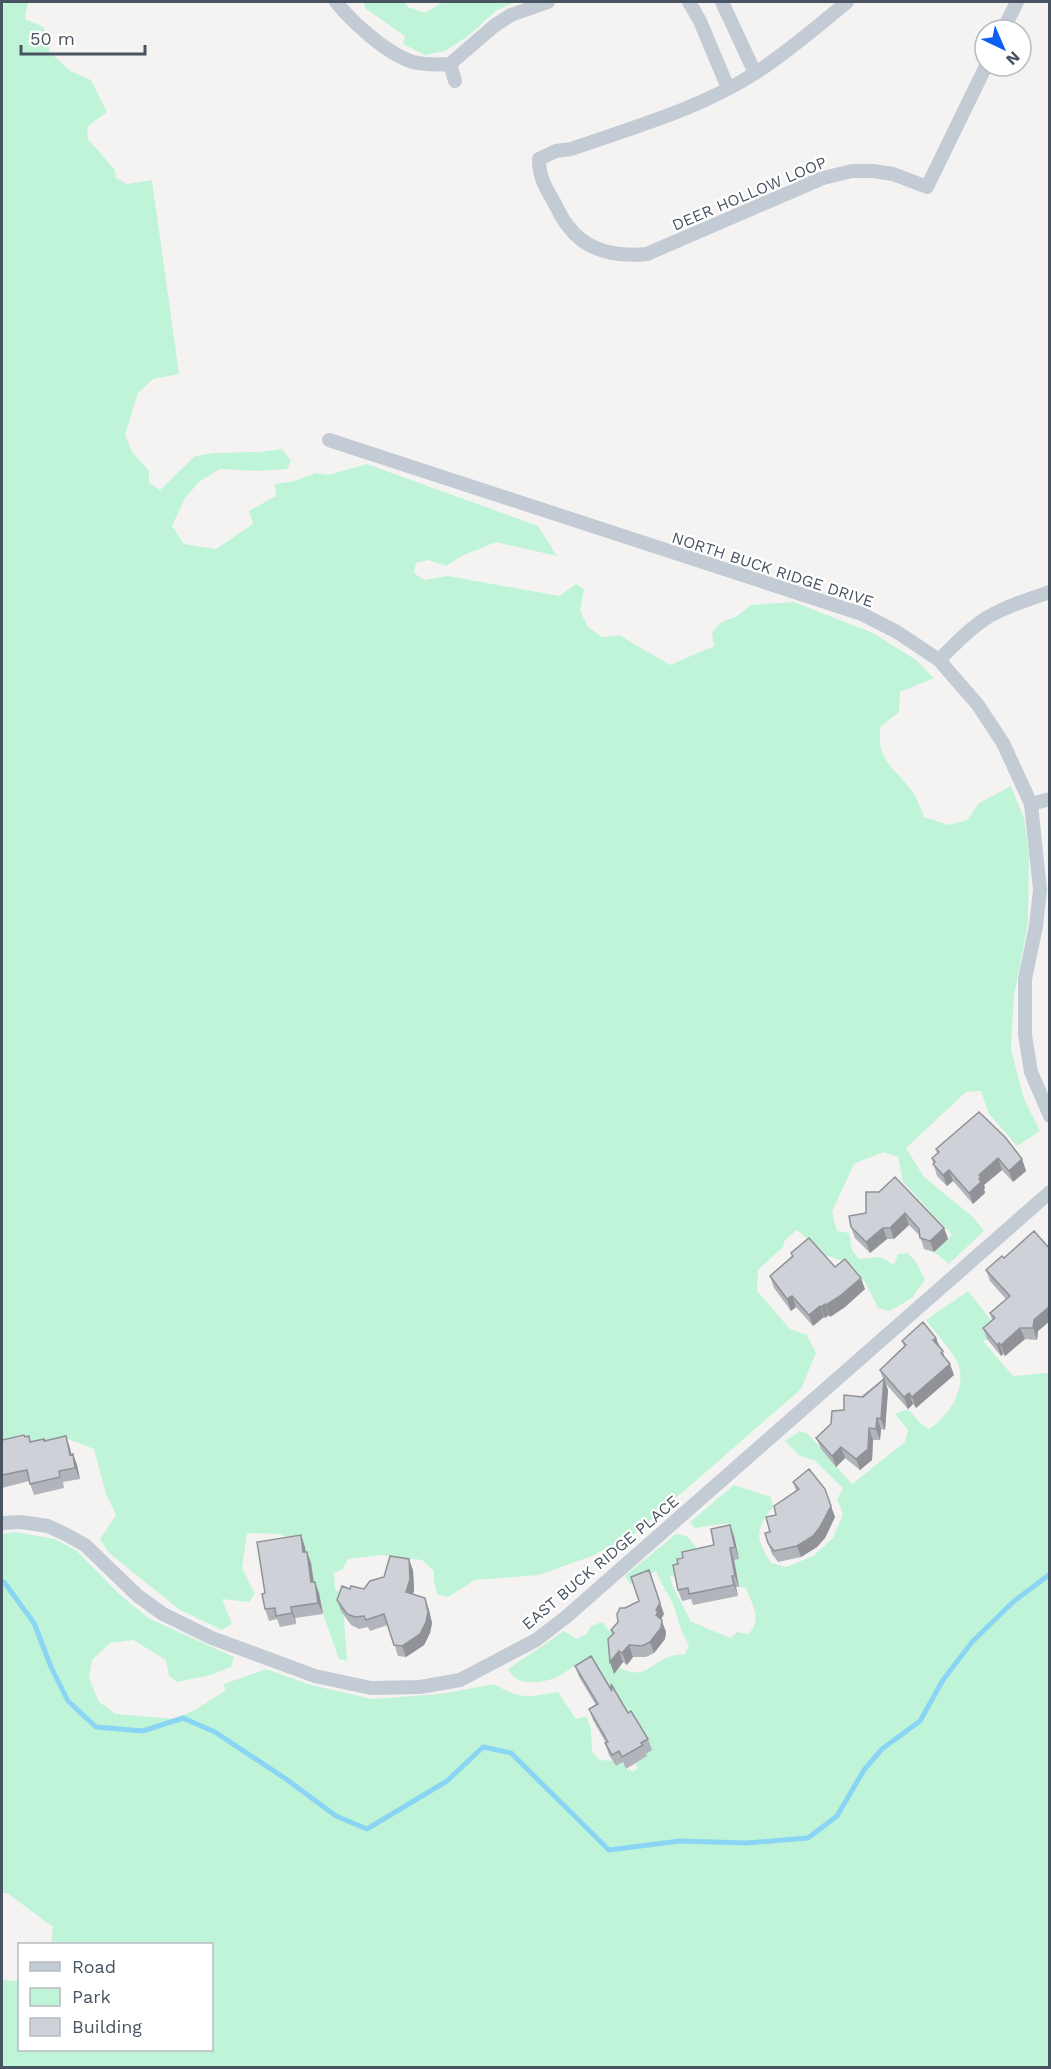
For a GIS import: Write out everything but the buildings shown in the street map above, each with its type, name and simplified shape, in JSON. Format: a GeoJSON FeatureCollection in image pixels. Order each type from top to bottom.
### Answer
{"type":"FeatureCollection","features":[{"type":"Feature","properties":{"kind":"street"},"geometry":{"type":"LineString","coordinates":[[336,2],[368,34],[395,53],[411,61],[430,65],[450,63],[494,26],[511,15],[548,2]]}},
{"type":"Feature","properties":{"kind":"street"},"geometry":{"type":"LineString","coordinates":[[689,2],[709,40],[728,88],[788,50],[847,2]]}},
{"type":"Feature","properties":{"kind":"street"},"geometry":{"type":"LineString","coordinates":[[722,2],[755,73]]}},
{"type":"Feature","properties":{"kind":"street"},"geometry":{"type":"LineString","coordinates":[[1009,18],[1017,2]]}},
{"type":"Feature","properties":{"kind":"street"},"geometry":{"type":"LineString","coordinates":[[450,63],[455,81]]}},
{"type":"Feature","properties":{"kind":"street","name":"DEER HOLLOW LOOP"},"geometry":{"type":"LineString","coordinates":[[728,88],[674,114],[571,149],[556,151],[539,159],[539,174],[567,226],[593,247],[612,254],[630,256],[647,254],[823,178],[852,171],[893,174],[927,187],[980,78]]}},
{"type":"Feature","properties":{"kind":"street","name":"NORTH BUCK RIDGE DRIVE"},"geometry":{"type":"LineString","coordinates":[[329,440],[862,614],[897,632],[939,660],[978,705],[1003,743],[1031,804],[1040,890],[1036,926],[1025,979],[1025,1035],[1031,1072],[1050,1116]]}},
{"type":"Feature","properties":{"kind":"street"},"geometry":{"type":"LineString","coordinates":[[939,660],[962,637],[988,617],[1050,592]]}},
{"type":"Feature","properties":{"kind":"street"},"geometry":{"type":"LineString","coordinates":[[1031,804],[1050,799]]}},
{"type":"Feature","properties":{"kind":"street","name":"EAST BUCK RIDGE PLACE"},"geometry":{"type":"LineString","coordinates":[[2,1523],[21,1522],[48,1526],[68,1535],[85,1545],[138,1596],[163,1614],[212,1638],[315,1676],[370,1688],[420,1686],[459,1680],[527,1646],[566,1617],[1050,1192]]}},
{"type":"Feature","properties":{"kind":"green space"},"geometry":{"type":"Polygon","coordinates":[[[2,2],[28,2],[25,19],[43,27],[50,39],[49,51],[70,71],[91,80],[107,112],[87,127],[88,139],[115,170],[116,178],[127,184],[152,180],[179,374],[153,379],[138,393],[125,435],[132,452],[149,471],[149,483],[160,490],[195,456],[282,449],[291,461],[287,469],[257,471],[220,469],[200,481],[185,498],[172,526],[184,544],[216,549],[253,524],[249,511],[276,496],[275,484],[295,481],[315,473],[328,475],[367,464],[538,526],[557,556],[496,542],[462,556],[446,566],[428,560],[416,563],[414,573],[424,580],[448,576],[559,596],[576,584],[584,589],[580,611],[588,627],[602,637],[619,635],[670,665],[714,646],[712,632],[722,622],[737,616],[751,605],[794,602],[873,633],[916,660],[934,678],[900,692],[899,712],[881,726],[880,738],[883,755],[912,791],[924,817],[949,825],[967,820],[979,803],[1011,786],[1024,818],[1029,855],[1028,923],[1014,996],[1011,1049],[1024,1099],[1040,1131],[1017,1146],[989,1114],[981,1091],[966,1092],[906,1148],[924,1177],[973,1217],[984,1231],[949,1264],[934,1252],[952,1235],[903,1182],[898,1157],[883,1152],[854,1164],[832,1212],[837,1231],[849,1233],[852,1250],[859,1259],[880,1257],[894,1265],[898,1254],[908,1253],[916,1262],[925,1280],[912,1298],[890,1311],[878,1308],[865,1282],[851,1264],[825,1255],[797,1230],[785,1240],[783,1247],[758,1270],[757,1291],[790,1329],[807,1335],[816,1353],[801,1389],[636,1533],[592,1556],[539,1575],[475,1580],[448,1597],[438,1595],[434,1583],[434,1571],[422,1560],[382,1555],[348,1559],[343,1569],[334,1573],[335,1589],[346,1597],[343,1606],[347,1661],[339,1659],[323,1614],[319,1593],[315,1593],[311,1564],[308,1564],[305,1547],[280,1534],[247,1533],[242,1568],[255,1594],[249,1602],[222,1599],[232,1624],[222,1630],[180,1610],[109,1553],[100,1539],[116,1515],[106,1494],[94,1449],[63,1437],[38,1441],[2,1441],[2,2]]]}},
{"type":"Feature","properties":{"kind":"green space"},"geometry":{"type":"Polygon","coordinates":[[[364,2],[404,2],[408,7],[425,13],[443,2],[515,2],[497,10],[468,36],[445,51],[425,55],[403,44],[405,36],[365,8],[364,2]]]}},
{"type":"Feature","properties":{"kind":"green space"},"geometry":{"type":"Polygon","coordinates":[[[968,1291],[994,1324],[989,1338],[983,1341],[1013,1376],[1049,1373],[1049,2067],[2,2067],[2,1980],[18,1981],[18,2051],[213,2051],[213,1943],[51,1943],[53,1927],[7,1893],[2,1893],[2,1534],[16,1532],[55,1539],[77,1551],[120,1595],[150,1619],[234,1657],[231,1667],[211,1675],[177,1682],[169,1676],[166,1660],[133,1640],[110,1643],[92,1660],[89,1678],[99,1702],[116,1714],[174,1719],[193,1711],[225,1691],[224,1684],[266,1669],[311,1685],[372,1699],[440,1694],[494,1684],[511,1693],[524,1696],[558,1692],[576,1719],[586,1716],[591,1728],[592,1752],[600,1760],[613,1761],[616,1766],[623,1762],[627,1770],[630,1769],[632,1772],[638,1768],[635,1763],[646,1757],[645,1754],[651,1750],[576,1665],[555,1678],[542,1682],[522,1681],[511,1675],[508,1669],[564,1631],[576,1639],[586,1635],[591,1626],[602,1622],[612,1634],[610,1660],[622,1669],[641,1672],[664,1659],[684,1655],[689,1646],[673,1605],[656,1571],[631,1585],[625,1576],[676,1534],[687,1536],[699,1551],[677,1577],[670,1576],[673,1588],[690,1621],[730,1638],[737,1632],[748,1634],[755,1624],[755,1612],[746,1588],[739,1587],[734,1560],[739,1558],[729,1523],[695,1528],[690,1522],[734,1485],[771,1497],[773,1507],[763,1522],[759,1534],[762,1547],[771,1563],[786,1567],[813,1556],[833,1538],[843,1514],[837,1499],[843,1488],[814,1460],[800,1456],[785,1441],[800,1431],[808,1434],[852,1484],[905,1442],[908,1430],[895,1414],[908,1409],[920,1423],[929,1429],[936,1424],[954,1402],[960,1384],[960,1375],[954,1356],[926,1320],[968,1291]]]}},
{"type":"Feature","properties":{"kind":"waterway"},"geometry":{"type":"LineString","coordinates":[[2,1582],[34,1623],[51,1667],[68,1701],[96,1727],[143,1731],[183,1718],[215,1732],[286,1779],[336,1816],[367,1829],[447,1781],[483,1747],[511,1753],[609,1850],[680,1841],[747,1843],[808,1838],[837,1816],[864,1770],[882,1749],[920,1721],[943,1680],[972,1642],[1013,1602],[1050,1574]]}}]}
